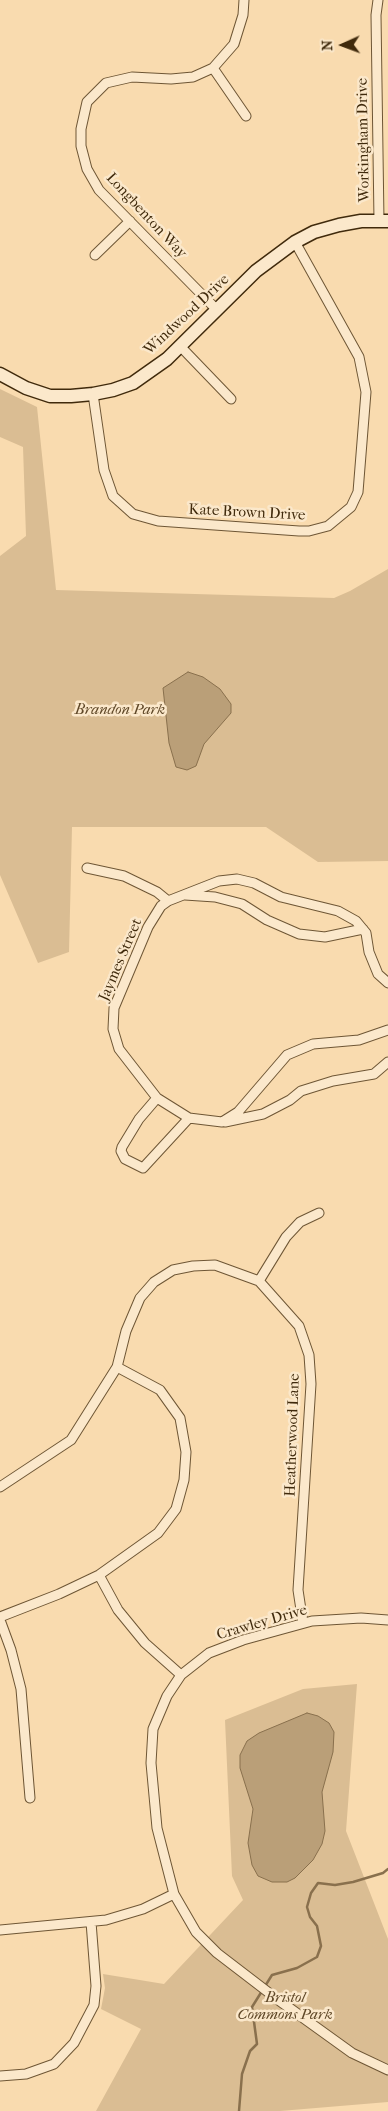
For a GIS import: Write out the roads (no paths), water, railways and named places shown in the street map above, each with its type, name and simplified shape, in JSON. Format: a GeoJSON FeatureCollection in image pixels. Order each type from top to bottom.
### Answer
{"type":"FeatureCollection","features":[{"type":"Feature","properties":{"kind":"street","name":"Longbenton Way"},"geometry":{"type":"LineString","coordinates":[[217,310],[99,190],[87,169],[81,146],[81,129],[87,102],[106,83],[132,77],[171,79],[193,77],[214,68],[234,44],[243,15],[244,0]]}},
{"type":"Feature","properties":{"kind":"street","name":"Workingham Drive"},"geometry":{"type":"LineString","coordinates":[[378,0],[376,15],[383,221]]}},
{"type":"Feature","properties":{"kind":"street"},"geometry":{"type":"LineString","coordinates":[[214,68],[246,116]]}},
{"type":"Feature","properties":{"kind":"street"},"geometry":{"type":"LineString","coordinates":[[95,255],[130,221]]}},
{"type":"Feature","properties":{"kind":"street","name":"Windwood Drive"},"geometry":{"type":"LineString","coordinates":[[0,374],[26,388],[50,396],[93,394],[133,383],[167,359],[256,271],[295,242],[314,232],[339,225],[361,221],[383,221]]}},
{"type":"Feature","properties":{"kind":"street","name":"Kate Brown Drive"},"geometry":{"type":"LineString","coordinates":[[93,394],[104,470],[113,496],[132,514],[158,521],[299,531],[309,531],[328,526],[350,507],[358,492],[366,392],[358,356],[295,242]]}},
{"type":"Feature","properties":{"kind":"street"},"geometry":{"type":"LineString","coordinates":[[180,346],[231,399]]}},
{"type":"Feature","properties":{"kind":"street"},"geometry":{"type":"LineString","coordinates":[[87,868],[124,876],[157,892],[168,901]]}},
{"type":"Feature","properties":{"kind":"street","name":"Jaymes Street"},"geometry":{"type":"LineString","coordinates":[[182,895],[215,897],[242,904],[266,920],[299,934],[325,937],[363,929],[356,921],[338,911],[281,897],[254,883],[237,878],[220,881],[182,895],[162,906],[148,927],[114,1008],[113,1029],[119,1050],[157,1098],[189,1118]]}},
{"type":"Feature","properties":{"kind":"street"},"geometry":{"type":"LineString","coordinates":[[363,929],[378,974],[388,983]]}},
{"type":"Feature","properties":{"kind":"street"},"geometry":{"type":"LineString","coordinates":[[222,1122],[238,1112],[287,1055],[313,1044],[359,1040],[388,1030]]}},
{"type":"Feature","properties":{"kind":"street"},"geometry":{"type":"LineString","coordinates":[[157,1098],[143,1114],[121,1151],[125,1159],[143,1168],[189,1118],[229,1122],[263,1114],[301,1092],[333,1081],[374,1074],[388,1062]]}},
{"type":"Feature","properties":{"kind":"street"},"geometry":{"type":"LineString","coordinates":[[259,1281],[286,1238],[300,1222],[319,1212]]}},
{"type":"Feature","properties":{"kind":"street","name":"Heatherwood Lane"},"geometry":{"type":"LineString","coordinates":[[0,1487],[71,1440],[117,1367],[126,1331],[140,1298],[154,1282],[173,1270],[193,1266],[216,1265],[259,1281],[299,1326],[308,1355],[311,1384],[298,1590],[303,1623]]}},
{"type":"Feature","properties":{"kind":"street"},"geometry":{"type":"LineString","coordinates":[[30,1798],[20,1689],[11,1650],[0,1619],[99,1575],[158,1533],[176,1509],[184,1480],[186,1452],[180,1418],[160,1390],[117,1367]]}},
{"type":"Feature","properties":{"kind":"street"},"geometry":{"type":"LineString","coordinates":[[99,1575],[118,1610],[145,1643],[181,1675]]}},
{"type":"Feature","properties":{"kind":"street","name":"Crawley Drive"},"geometry":{"type":"LineString","coordinates":[[388,1620],[361,1618],[312,1621],[243,1640],[209,1653],[181,1675],[166,1696],[154,1729],[151,1763],[157,1828],[174,1894],[196,1932],[217,1953],[277,1999],[352,2052],[388,2070]]}},
{"type":"Feature","properties":{"kind":"street"},"geometry":{"type":"LineString","coordinates":[[0,1930],[106,1920],[143,1909],[174,1894]]}},
{"type":"Feature","properties":{"kind":"street"},"geometry":{"type":"LineString","coordinates":[[0,2076],[26,2074],[54,2064],[74,2043],[94,2005],[96,1986],[91,1922]]}},
{"type":"Feature","properties":{"kind":"waterway"},"geometry":{"type":"LineString","coordinates":[[239,2111],[242,2074],[250,2051],[257,2044],[252,2007],[272,1975],[297,1968],[317,1957],[321,1946],[317,1926],[310,1917],[307,1907],[311,1893],[318,1883],[335,1885],[353,1882],[383,1873],[388,1869]]}},
{"type":"Feature","properties":{"kind":"park label","name":"Brandon Park"},"geometry":{"type":"Point","coordinates":[120,710]}},
{"type":"Feature","properties":{"kind":"park label","name":"Bristol Commons Park"},"geometry":{"type":"Point","coordinates":[285,2006]}}]}
